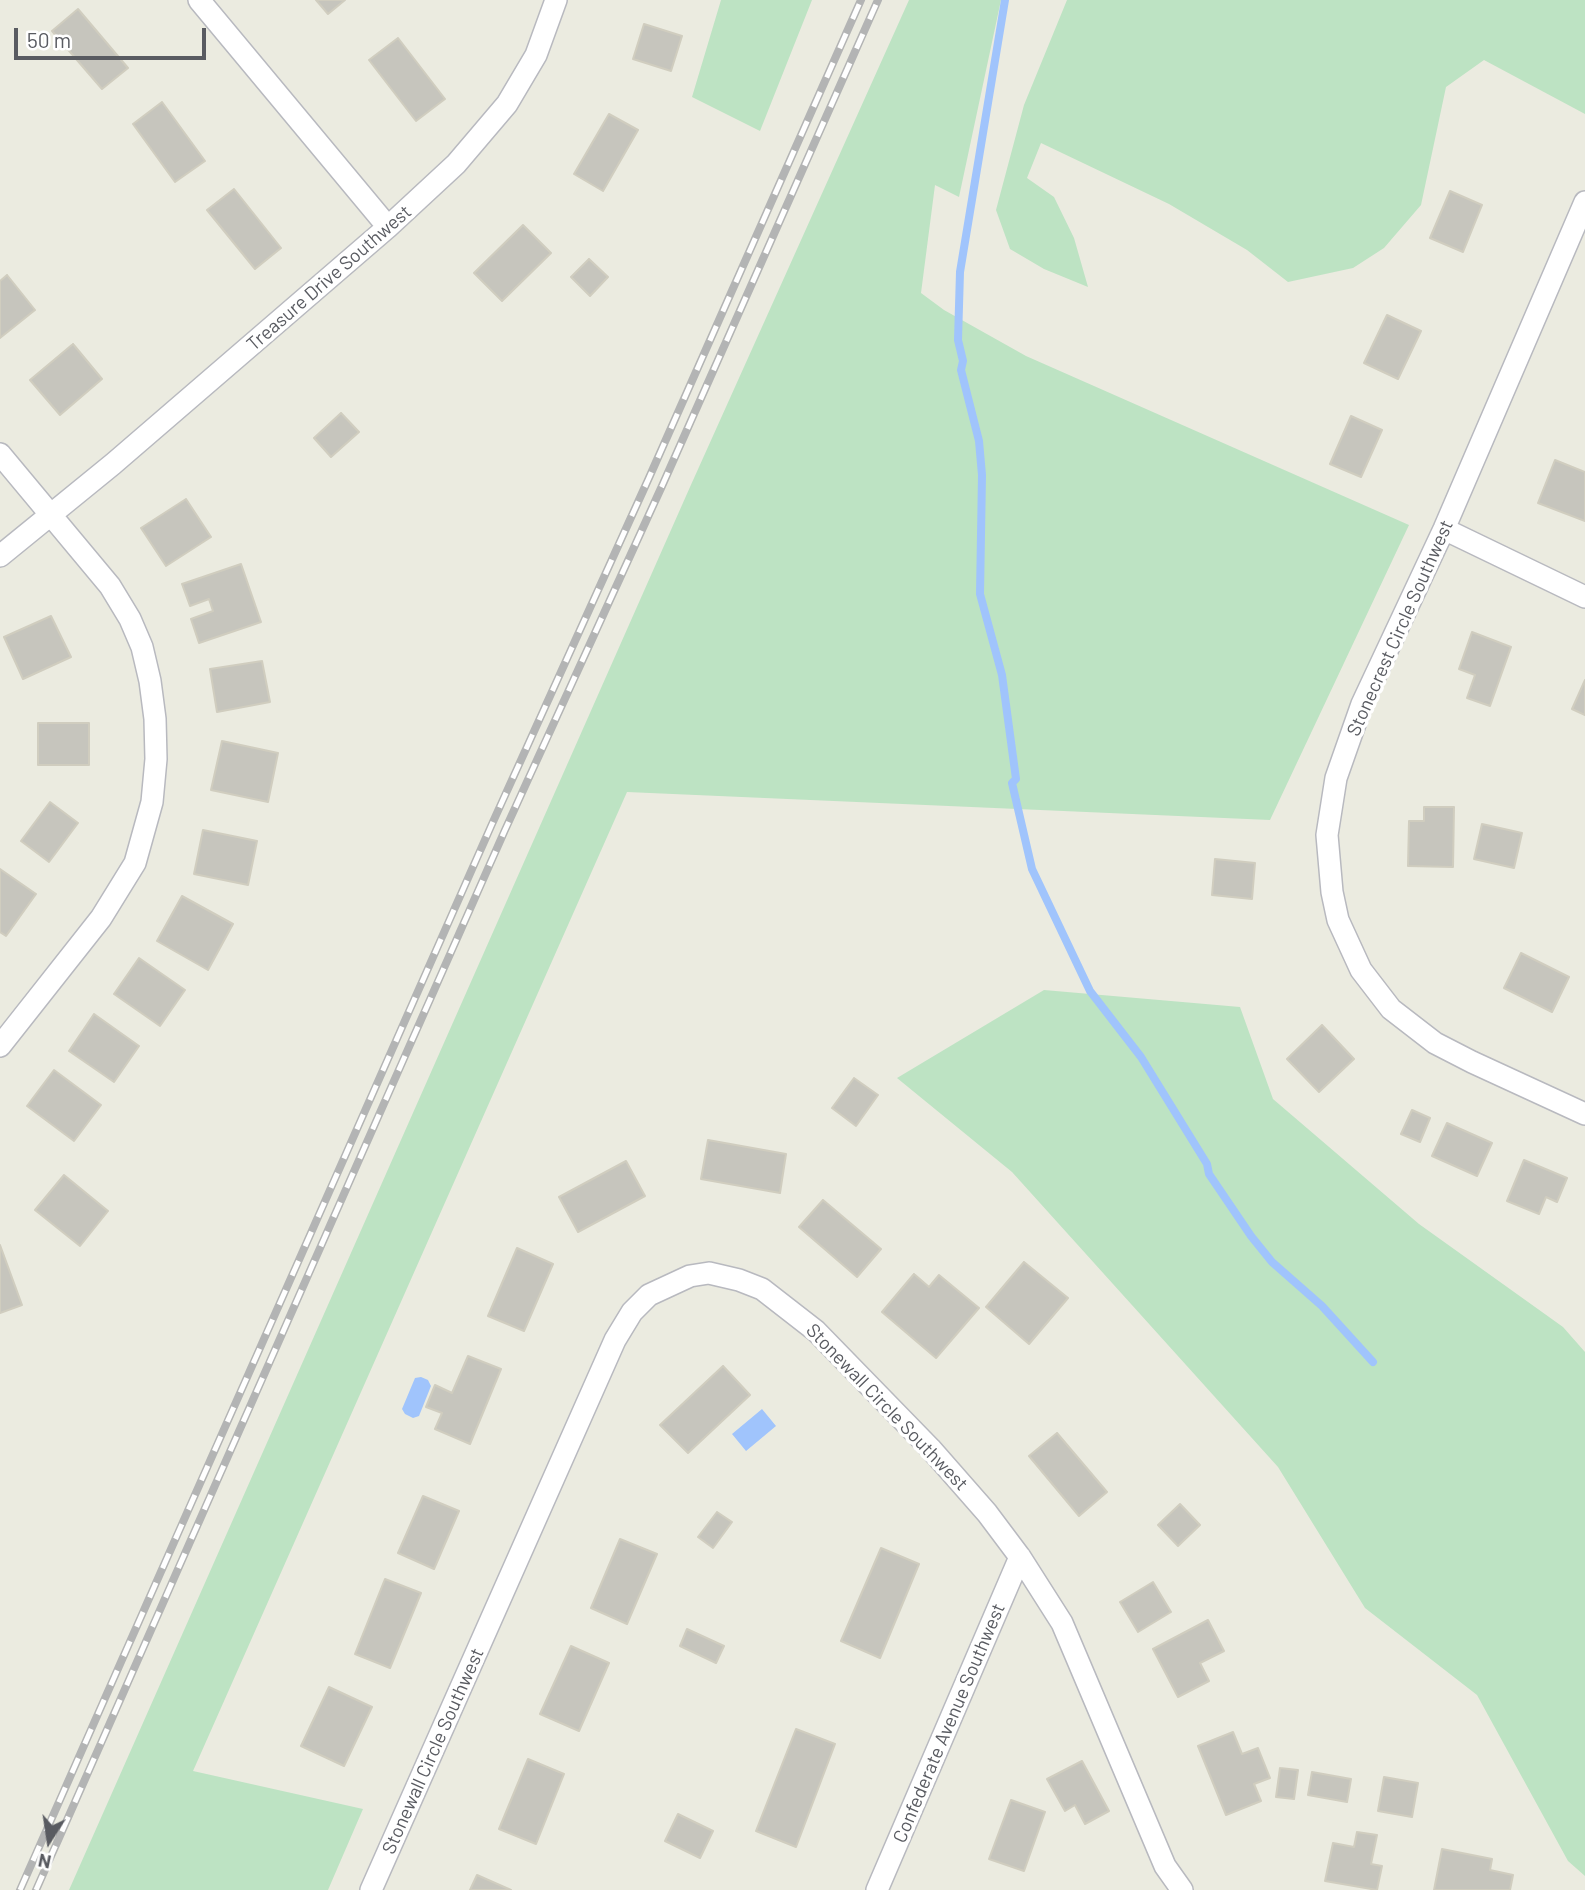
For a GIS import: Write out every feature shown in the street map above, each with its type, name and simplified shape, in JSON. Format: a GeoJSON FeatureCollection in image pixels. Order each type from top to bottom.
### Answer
{"type":"FeatureCollection","features":[{"type":"Feature","properties":{"kind":"street"},"geometry":{"type":"LineString","coordinates":[[199,0],[388,227]]}},
{"type":"Feature","properties":{"kind":"street","name":"Treasure Drive Southwest"},"geometry":{"type":"LineString","coordinates":[[0,556],[113,464],[388,227],[456,164],[507,104],[536,55],[555,0]]}},
{"type":"Feature","properties":{"kind":"street","name":"Stonecrest Circle Southwest"},"geometry":{"type":"LineString","coordinates":[[1585,202],[1444,529],[1362,705],[1336,778],[1327,835],[1332,892],[1338,920],[1361,970],[1391,1009],[1435,1043],[1585,1114]]}},
{"type":"Feature","properties":{"kind":"street"},"geometry":{"type":"LineString","coordinates":[[0,454],[110,586],[130,619],[142,647],[150,681],[156,759],[153,791],[135,863],[101,918],[0,1046]]}},
{"type":"Feature","properties":{"kind":"street"},"geometry":{"type":"LineString","coordinates":[[1444,529],[1585,597]]}},
{"type":"Feature","properties":{"kind":"street","name":"Stonewall Circle Southwest"},"geometry":{"type":"LineString","coordinates":[[371,1890],[615,1340],[632,1312],[649,1296],[690,1276],[709,1273],[762,1289],[816,1331],[930,1448],[987,1513],[1020,1557],[1062,1623],[1166,1866],[1182,1890]]}},
{"type":"Feature","properties":{"kind":"street","name":"Confederate Avenue Southwest"},"geometry":{"type":"LineString","coordinates":[[877,1890],[1020,1557]]}},
{"type":"Feature","properties":{"kind":"green space"},"geometry":{"type":"Polygon","coordinates":[[[721,0],[812,0],[760,131],[692,97],[721,0]]]}},
{"type":"Feature","properties":{"kind":"green space"},"geometry":{"type":"Polygon","coordinates":[[[909,0],[1001,0],[959,197],[935,185],[921,293],[944,310],[1026,356],[1409,525],[1270,820],[627,792],[193,1771],[363,1809],[328,1890],[69,1890],[690,487],[909,0]]]}},
{"type":"Feature","properties":{"kind":"green space"},"geometry":{"type":"Polygon","coordinates":[[[1067,0],[1585,0],[1585,114],[1484,60],[1446,87],[1421,205],[1384,248],[1353,268],[1288,282],[1247,250],[1169,204],[1041,143],[1027,178],[1054,197],[1074,238],[1088,287],[1044,269],[1010,249],[996,210],[1024,105],[1067,0]]]}},
{"type":"Feature","properties":{"kind":"green space"},"geometry":{"type":"Polygon","coordinates":[[[1044,990],[1240,1007],[1273,1099],[1419,1224],[1563,1327],[1585,1352],[1585,1876],[1568,1861],[1477,1695],[1365,1608],[1278,1467],[1012,1172],[897,1078],[1044,990]]]}},
{"type":"Feature","properties":{"kind":"water"},"geometry":{"type":"Polygon","coordinates":[[[415,1378],[428,1380],[431,1386],[419,1416],[413,1418],[402,1409],[415,1378]]]}},
{"type":"Feature","properties":{"kind":"water"},"geometry":{"type":"Polygon","coordinates":[[[762,1409],[776,1426],[746,1451],[732,1434],[762,1409]]]}},
{"type":"Feature","properties":{"kind":"building"},"geometry":{"type":"Polygon","coordinates":[[[316,0],[345,0],[328,14],[316,0]]]}},
{"type":"Feature","properties":{"kind":"building"},"geometry":{"type":"Polygon","coordinates":[[[78,9],[128,68],[102,89],[52,31],[78,9]]]}},
{"type":"Feature","properties":{"kind":"building"},"geometry":{"type":"Polygon","coordinates":[[[644,24],[682,36],[671,71],[633,59],[644,24]]]}},
{"type":"Feature","properties":{"kind":"building"},"geometry":{"type":"Polygon","coordinates":[[[398,38],[445,99],[416,121],[369,60],[398,38]]]}},
{"type":"Feature","properties":{"kind":"building"},"geometry":{"type":"Polygon","coordinates":[[[162,102],[205,161],[175,182],[133,124],[162,102]]]}},
{"type":"Feature","properties":{"kind":"building"},"geometry":{"type":"Polygon","coordinates":[[[609,114],[638,130],[603,191],[574,174],[609,114]]]}},
{"type":"Feature","properties":{"kind":"building"},"geometry":{"type":"Polygon","coordinates":[[[234,189],[281,248],[255,269],[207,210],[234,189]]]}},
{"type":"Feature","properties":{"kind":"building"},"geometry":{"type":"Polygon","coordinates":[[[1450,191],[1482,205],[1463,252],[1430,238],[1450,191]]]}},
{"type":"Feature","properties":{"kind":"building"},"geometry":{"type":"Polygon","coordinates":[[[523,225],[551,253],[502,301],[474,273],[523,225]]]}},
{"type":"Feature","properties":{"kind":"building"},"geometry":{"type":"Polygon","coordinates":[[[589,259],[608,277],[590,296],[571,277],[589,259]]]}},
{"type":"Feature","properties":{"kind":"building"},"geometry":{"type":"Polygon","coordinates":[[[7,275],[35,310],[0,338],[0,281],[7,275]]]}},
{"type":"Feature","properties":{"kind":"building"},"geometry":{"type":"Polygon","coordinates":[[[1387,315],[1421,331],[1398,379],[1364,363],[1387,315]]]}},
{"type":"Feature","properties":{"kind":"building"},"geometry":{"type":"Polygon","coordinates":[[[73,344],[102,379],[60,415],[30,380],[73,344]]]}},
{"type":"Feature","properties":{"kind":"building"},"geometry":{"type":"Polygon","coordinates":[[[341,413],[359,432],[331,457],[314,438],[341,413]]]}},
{"type":"Feature","properties":{"kind":"building"},"geometry":{"type":"Polygon","coordinates":[[[1351,416],[1382,430],[1361,477],[1330,464],[1351,416]]]}},
{"type":"Feature","properties":{"kind":"building"},"geometry":{"type":"Polygon","coordinates":[[[1555,460],[1585,472],[1585,521],[1538,503],[1555,460]]]}},
{"type":"Feature","properties":{"kind":"building"},"geometry":{"type":"Polygon","coordinates":[[[186,499],[211,537],[166,566],[141,528],[186,499]]]}},
{"type":"Feature","properties":{"kind":"building"},"geometry":{"type":"Polygon","coordinates":[[[241,564],[261,622],[199,643],[191,619],[213,611],[209,599],[190,606],[182,584],[241,564]]]}},
{"type":"Feature","properties":{"kind":"building"},"geometry":{"type":"Polygon","coordinates":[[[51,616],[71,657],[23,679],[4,637],[51,616]]]}},
{"type":"Feature","properties":{"kind":"building"},"geometry":{"type":"Polygon","coordinates":[[[1472,632],[1511,647],[1490,706],[1467,698],[1475,675],[1459,669],[1472,632]]]}},
{"type":"Feature","properties":{"kind":"building"},"geometry":{"type":"Polygon","coordinates":[[[262,661],[270,702],[217,712],[210,669],[262,661]]]}},
{"type":"Feature","properties":{"kind":"building"},"geometry":{"type":"Polygon","coordinates":[[[1585,680],[1585,715],[1572,709],[1585,680]]]}},
{"type":"Feature","properties":{"kind":"building"},"geometry":{"type":"Polygon","coordinates":[[[38,723],[89,723],[89,765],[38,765],[38,723]]]}},
{"type":"Feature","properties":{"kind":"building"},"geometry":{"type":"Polygon","coordinates":[[[222,741],[278,753],[268,802],[211,790],[222,741]]]}},
{"type":"Feature","properties":{"kind":"building"},"geometry":{"type":"Polygon","coordinates":[[[50,802],[78,823],[49,862],[21,841],[50,802]]]}},
{"type":"Feature","properties":{"kind":"building"},"geometry":{"type":"Polygon","coordinates":[[[1424,807],[1454,807],[1453,867],[1408,866],[1409,821],[1424,821],[1424,807]]]}},
{"type":"Feature","properties":{"kind":"building"},"geometry":{"type":"Polygon","coordinates":[[[1482,824],[1522,833],[1514,868],[1474,859],[1482,824]]]}},
{"type":"Feature","properties":{"kind":"building"},"geometry":{"type":"Polygon","coordinates":[[[203,830],[257,841],[248,885],[194,874],[203,830]]]}},
{"type":"Feature","properties":{"kind":"building"},"geometry":{"type":"Polygon","coordinates":[[[1215,859],[1255,863],[1252,899],[1212,895],[1215,859]]]}},
{"type":"Feature","properties":{"kind":"building"},"geometry":{"type":"Polygon","coordinates":[[[0,869],[36,894],[6,936],[0,932],[0,869]]]}},
{"type":"Feature","properties":{"kind":"building"},"geometry":{"type":"Polygon","coordinates":[[[182,896],[233,924],[208,970],[157,941],[182,896]]]}},
{"type":"Feature","properties":{"kind":"building"},"geometry":{"type":"Polygon","coordinates":[[[1521,953],[1569,977],[1552,1012],[1504,988],[1521,953]]]}},
{"type":"Feature","properties":{"kind":"building"},"geometry":{"type":"Polygon","coordinates":[[[139,958],[185,990],[160,1026],[114,994],[139,958]]]}},
{"type":"Feature","properties":{"kind":"building"},"geometry":{"type":"Polygon","coordinates":[[[94,1014],[139,1046],[114,1082],[69,1051],[94,1014]]]}},
{"type":"Feature","properties":{"kind":"building"},"geometry":{"type":"Polygon","coordinates":[[[1322,1025],[1354,1059],[1319,1092],[1287,1059],[1322,1025]]]}},
{"type":"Feature","properties":{"kind":"building"},"geometry":{"type":"Polygon","coordinates":[[[54,1070],[101,1105],[74,1141],[27,1106],[54,1070]]]}},
{"type":"Feature","properties":{"kind":"building"},"geometry":{"type":"Polygon","coordinates":[[[854,1078],[878,1095],[856,1126],[832,1108],[854,1078]]]}},
{"type":"Feature","properties":{"kind":"building"},"geometry":{"type":"Polygon","coordinates":[[[1412,1110],[1430,1118],[1420,1142],[1401,1134],[1412,1110]]]}},
{"type":"Feature","properties":{"kind":"building"},"geometry":{"type":"Polygon","coordinates":[[[1447,1123],[1492,1143],[1477,1176],[1432,1156],[1447,1123]]]}},
{"type":"Feature","properties":{"kind":"building"},"geometry":{"type":"Polygon","coordinates":[[[708,1140],[786,1154],[780,1193],[701,1179],[708,1140]]]}},
{"type":"Feature","properties":{"kind":"building"},"geometry":{"type":"Polygon","coordinates":[[[1524,1160],[1567,1178],[1557,1202],[1546,1197],[1539,1214],[1507,1201],[1524,1160]]]}},
{"type":"Feature","properties":{"kind":"building"},"geometry":{"type":"Polygon","coordinates":[[[626,1161],[645,1196],[578,1232],[559,1197],[626,1161]]]}},
{"type":"Feature","properties":{"kind":"building"},"geometry":{"type":"Polygon","coordinates":[[[64,1175],[108,1211],[80,1246],[35,1210],[64,1175]]]}},
{"type":"Feature","properties":{"kind":"building"},"geometry":{"type":"Polygon","coordinates":[[[823,1200],[881,1249],[857,1277],[799,1227],[823,1200]]]}},
{"type":"Feature","properties":{"kind":"building"},"geometry":{"type":"Polygon","coordinates":[[[0,1245],[22,1305],[0,1313],[0,1245]]]}},
{"type":"Feature","properties":{"kind":"building"},"geometry":{"type":"Polygon","coordinates":[[[517,1248],[553,1264],[524,1331],[488,1316],[517,1248]]]}},
{"type":"Feature","properties":{"kind":"building"},"geometry":{"type":"Polygon","coordinates":[[[1024,1262],[1068,1298],[1029,1344],[986,1307],[1024,1262]]]}},
{"type":"Feature","properties":{"kind":"building"},"geometry":{"type":"Polygon","coordinates":[[[914,1274],[929,1287],[939,1275],[979,1308],[936,1358],[882,1312],[914,1274]]]}},
{"type":"Feature","properties":{"kind":"building"},"geometry":{"type":"Polygon","coordinates":[[[468,1356],[501,1369],[470,1444],[435,1429],[442,1413],[426,1407],[435,1385],[452,1393],[468,1356]]]}},
{"type":"Feature","properties":{"kind":"building"},"geometry":{"type":"Polygon","coordinates":[[[723,1366],[750,1395],[688,1453],[660,1425],[723,1366]]]}},
{"type":"Feature","properties":{"kind":"building"},"geometry":{"type":"Polygon","coordinates":[[[1057,1433],[1107,1492],[1079,1516],[1029,1456],[1057,1433]]]}},
{"type":"Feature","properties":{"kind":"building"},"geometry":{"type":"Polygon","coordinates":[[[423,1496],[459,1511],[434,1569],[398,1553],[423,1496]]]}},
{"type":"Feature","properties":{"kind":"building"},"geometry":{"type":"Polygon","coordinates":[[[1180,1504],[1200,1525],[1178,1546],[1158,1525],[1180,1504]]]}},
{"type":"Feature","properties":{"kind":"building"},"geometry":{"type":"Polygon","coordinates":[[[717,1512],[732,1522],[713,1548],[698,1537],[717,1512]]]}},
{"type":"Feature","properties":{"kind":"building"},"geometry":{"type":"Polygon","coordinates":[[[620,1539],[657,1554],[627,1624],[591,1608],[620,1539]]]}},
{"type":"Feature","properties":{"kind":"building"},"geometry":{"type":"Polygon","coordinates":[[[881,1548],[919,1564],[880,1658],[841,1641],[881,1548]]]}},
{"type":"Feature","properties":{"kind":"building"},"geometry":{"type":"Polygon","coordinates":[[[385,1579],[421,1593],[390,1668],[355,1654],[385,1579]]]}},
{"type":"Feature","properties":{"kind":"building"},"geometry":{"type":"Polygon","coordinates":[[[1153,1582],[1171,1612],[1138,1632],[1120,1602],[1153,1582]]]}},
{"type":"Feature","properties":{"kind":"building"},"geometry":{"type":"Polygon","coordinates":[[[1208,1620],[1224,1651],[1200,1663],[1209,1681],[1178,1697],[1153,1649],[1208,1620]]]}},
{"type":"Feature","properties":{"kind":"building"},"geometry":{"type":"Polygon","coordinates":[[[687,1629],[724,1646],[716,1663],[680,1646],[687,1629]]]}},
{"type":"Feature","properties":{"kind":"building"},"geometry":{"type":"Polygon","coordinates":[[[571,1646],[609,1663],[579,1731],[540,1714],[571,1646]]]}},
{"type":"Feature","properties":{"kind":"building"},"geometry":{"type":"Polygon","coordinates":[[[329,1687],[372,1707],[344,1766],[301,1746],[329,1687]]]}},
{"type":"Feature","properties":{"kind":"building"},"geometry":{"type":"Polygon","coordinates":[[[796,1729],[835,1744],[796,1847],[756,1831],[796,1729]]]}},
{"type":"Feature","properties":{"kind":"building"},"geometry":{"type":"Polygon","coordinates":[[[1233,1732],[1242,1754],[1258,1748],[1270,1778],[1254,1784],[1261,1801],[1226,1815],[1198,1746],[1233,1732]]]}},
{"type":"Feature","properties":{"kind":"building"},"geometry":{"type":"Polygon","coordinates":[[[528,1759],[564,1774],[536,1844],[499,1829],[528,1759]]]}},
{"type":"Feature","properties":{"kind":"building"},"geometry":{"type":"Polygon","coordinates":[[[1082,1761],[1109,1811],[1085,1824],[1075,1805],[1065,1811],[1047,1779],[1082,1761]]]}},
{"type":"Feature","properties":{"kind":"building"},"geometry":{"type":"Polygon","coordinates":[[[1280,1768],[1298,1770],[1294,1799],[1276,1797],[1280,1768]]]}},
{"type":"Feature","properties":{"kind":"building"},"geometry":{"type":"Polygon","coordinates":[[[1312,1772],[1351,1779],[1347,1802],[1308,1795],[1312,1772]]]}},
{"type":"Feature","properties":{"kind":"building"},"geometry":{"type":"Polygon","coordinates":[[[1384,1777],[1418,1783],[1412,1817],[1378,1811],[1384,1777]]]}},
{"type":"Feature","properties":{"kind":"building"},"geometry":{"type":"Polygon","coordinates":[[[1011,1800],[1045,1812],[1024,1871],[989,1859],[1011,1800]]]}},
{"type":"Feature","properties":{"kind":"building"},"geometry":{"type":"Polygon","coordinates":[[[678,1814],[713,1831],[700,1858],[665,1841],[678,1814]]]}},
{"type":"Feature","properties":{"kind":"building"},"geometry":{"type":"Polygon","coordinates":[[[1357,1832],[1377,1835],[1371,1864],[1382,1866],[1377,1890],[1325,1881],[1333,1843],[1354,1847],[1357,1832]]]}},
{"type":"Feature","properties":{"kind":"building"},"geometry":{"type":"Polygon","coordinates":[[[1442,1849],[1492,1859],[1490,1870],[1513,1875],[1510,1890],[1434,1890],[1442,1849]]]}},
{"type":"Feature","properties":{"kind":"building"},"geometry":{"type":"Polygon","coordinates":[[[477,1875],[511,1890],[470,1890],[477,1875]]]}},
{"type":"Feature","properties":{"kind":"waterway"},"geometry":{"type":"LineString","coordinates":[[1005,0],[960,272],[958,340],[963,361],[961,370],[979,441],[982,475],[980,594],[1002,675],[1016,779],[1012,783],[1032,869],[1090,991],[1141,1057],[1207,1164],[1209,1174],[1251,1236],[1272,1262],[1322,1306],[1373,1362]]}},
{"type":"Feature","properties":{"kind":"railway"},"geometry":{"type":"LineString","coordinates":[[20,1890],[492,824],[861,0]]}},
{"type":"Feature","properties":{"kind":"railway"},"geometry":{"type":"LineString","coordinates":[[36,1890],[505,830],[662,486],[878,0]]}}]}
